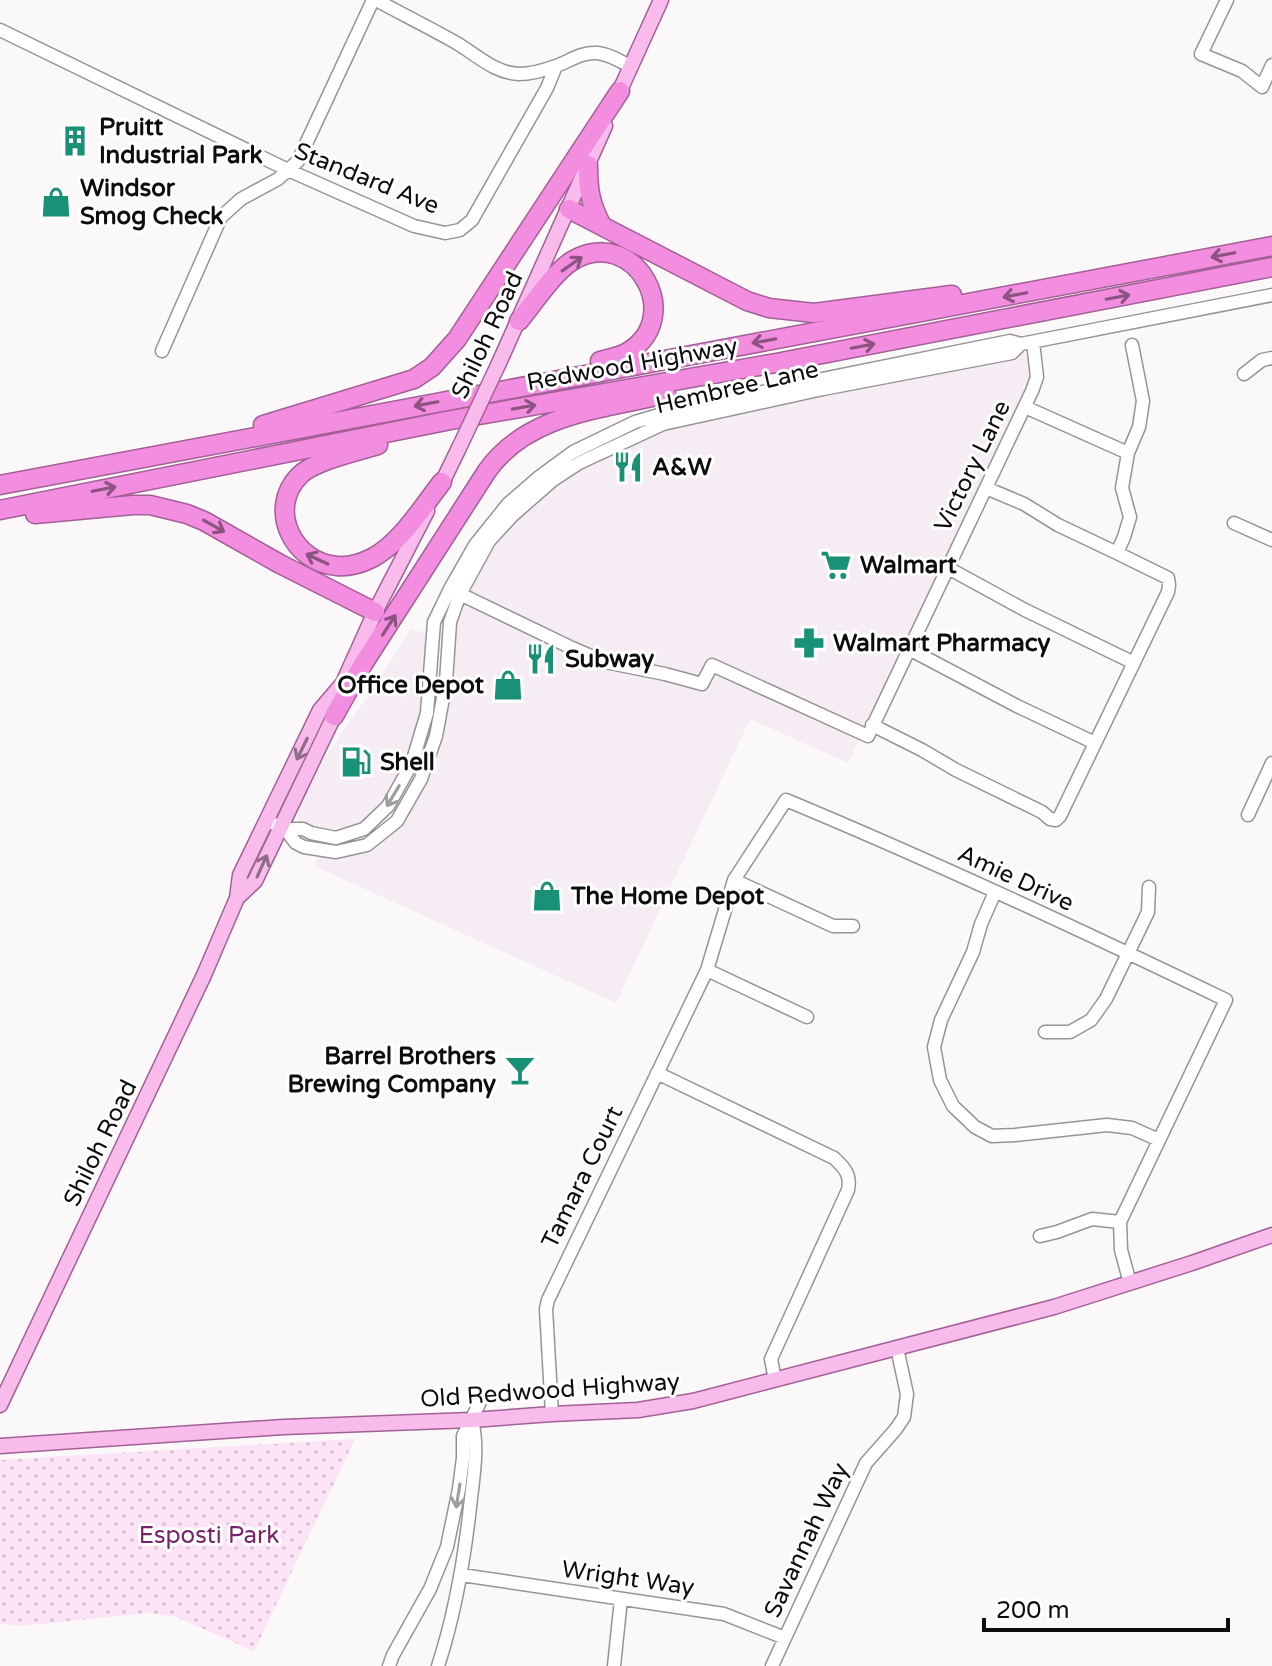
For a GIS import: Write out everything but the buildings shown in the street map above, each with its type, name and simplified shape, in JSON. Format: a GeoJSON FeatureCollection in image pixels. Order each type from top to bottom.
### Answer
{"type":"FeatureCollection","features":[{"type":"Feature","properties":{"kind":"highway"},"geometry":{"type":"LineString","coordinates":[[179,451],[414,379],[432,367],[457,339],[620,91]]}},
{"type":"Feature","properties":{"kind":"highway"},"geometry":{"type":"LineString","coordinates":[[588,165],[588,191],[601,224]]}},
{"type":"Feature","properties":{"kind":"highway"},"geometry":{"type":"LineString","coordinates":[[569,209],[747,301],[769,308],[814,313],[954,295],[978,302]]}},
{"type":"Feature","properties":{"kind":"highway","name":"Redwood Highway"},"geometry":{"type":"LineString","coordinates":[[0,485],[1272,246]]}},
{"type":"Feature","properties":{"kind":"highway"},"geometry":{"type":"LineString","coordinates":[[515,387],[615,357],[631,349],[645,336],[654,301],[648,282],[634,265],[612,254],[591,253],[569,263],[519,321]]}},
{"type":"Feature","properties":{"kind":"highway","name":"Redwood Highway"},"geometry":{"type":"LineString","coordinates":[[0,510],[451,420],[776,363],[1272,267]]}},
{"type":"Feature","properties":{"kind":"highway"},"geometry":{"type":"LineString","coordinates":[[334,716],[363,664],[487,471],[515,441],[558,419],[683,390],[776,363]]}},
{"type":"Feature","properties":{"kind":"highway"},"geometry":{"type":"LineString","coordinates":[[442,482],[396,540],[379,554],[360,562],[336,566],[313,559],[296,545],[286,525],[288,494],[293,483],[311,467],[451,420]]}},
{"type":"Feature","properties":{"kind":"highway"},"geometry":{"type":"LineString","coordinates":[[0,517],[133,505],[170,509],[204,521],[375,612]]}},
{"type":"Feature","properties":{"kind":"main road","name":"Shiloh Road"},"geometry":{"type":"LineString","coordinates":[[277,826],[334,716],[343,683],[375,612],[458,450],[519,321],[661,0]]}},
{"type":"Feature","properties":{"kind":"main road","name":"Shiloh Road"},"geometry":{"type":"LineString","coordinates":[[0,1405],[237,898],[255,881],[320,710],[343,683]]}},
{"type":"Feature","properties":{"kind":"main road","name":"Old Redwood Highway"},"geometry":{"type":"LineString","coordinates":[[0,1446],[296,1426],[472,1420],[652,1409],[1054,1307],[1272,1235]]}},
{"type":"Feature","properties":{"kind":"street"},"geometry":{"type":"LineString","coordinates":[[162,351],[221,217],[241,199],[278,179],[298,161],[375,0],[456,42],[502,71],[519,74],[538,71],[582,54],[595,53],[631,67]]}},
{"type":"Feature","properties":{"kind":"street"},"geometry":{"type":"LineString","coordinates":[[1227,0],[1201,54],[1242,71],[1262,87],[1272,65]]}},
{"type":"Feature","properties":{"kind":"street","name":"Standard Ave"},"geometry":{"type":"LineString","coordinates":[[0,30],[288,170],[414,226],[445,233],[460,230],[472,220],[547,88],[556,66]]}},
{"type":"Feature","properties":{"kind":"street","name":"Hembree Lane"},"geometry":{"type":"LineString","coordinates":[[277,826],[336,838],[364,829],[388,806],[412,763],[427,713],[434,622],[489,541],[553,480],[579,463],[663,424],[823,389],[1012,353],[1027,343],[1272,295]]}},
{"type":"Feature","properties":{"kind":"street","name":"Victory Lane"},"geometry":{"type":"LineString","coordinates":[[870,730],[1025,407],[1037,377],[1027,343]]}},
{"type":"Feature","properties":{"kind":"street"},"geometry":{"type":"LineString","coordinates":[[1117,553],[1130,517],[1122,488],[1143,401],[1132,345]]}},
{"type":"Feature","properties":{"kind":"street"},"geometry":{"type":"LineString","coordinates":[[1244,374],[1262,360],[1272,358]]}},
{"type":"Feature","properties":{"kind":"street"},"geometry":{"type":"LineString","coordinates":[[1025,407],[1128,453]]}},
{"type":"Feature","properties":{"kind":"street"},"geometry":{"type":"LineString","coordinates":[[455,592],[605,662],[702,684],[712,665],[922,750],[1056,820],[1168,592],[1168,578],[1058,525],[1024,504],[986,488]]}},
{"type":"Feature","properties":{"kind":"street"},"geometry":{"type":"LineString","coordinates":[[1234,523],[1272,540]]}},
{"type":"Feature","properties":{"kind":"street"},"geometry":{"type":"LineString","coordinates":[[948,568],[1134,663]]}},
{"type":"Feature","properties":{"kind":"street","name":"Hembree Lane"},"geometry":{"type":"LineString","coordinates":[[277,826],[304,847],[336,852],[367,845],[397,821],[421,779],[436,736],[446,682],[455,592]]}},
{"type":"Feature","properties":{"kind":"street"},"geometry":{"type":"LineString","coordinates":[[909,649],[1095,743]]}},
{"type":"Feature","properties":{"kind":"street"},"geometry":{"type":"LineString","coordinates":[[432,672],[438,678],[439,685],[433,722],[436,736]]}},
{"type":"Feature","properties":{"kind":"street"},"geometry":{"type":"LineString","coordinates":[[1248,815],[1272,763]]}},
{"type":"Feature","properties":{"kind":"street","name":"Tamara Court"},"geometry":{"type":"LineString","coordinates":[[552,1414],[548,1300],[707,970],[734,880],[786,800]]}},
{"type":"Feature","properties":{"kind":"street","name":"Amie Drive"},"geometry":{"type":"LineString","coordinates":[[786,800],[881,840],[1226,1000],[1159,1140]]}},
{"type":"Feature","properties":{"kind":"street"},"geometry":{"type":"LineString","coordinates":[[734,880],[833,926],[853,926]]}},
{"type":"Feature","properties":{"kind":"street"},"geometry":{"type":"LineString","coordinates":[[1045,1032],[1070,1032],[1091,1020],[1106,999],[1148,912],[1149,887]]}},
{"type":"Feature","properties":{"kind":"street"},"geometry":{"type":"LineString","coordinates":[[995,892],[973,952],[941,1020],[934,1047],[940,1080],[953,1106],[975,1127],[992,1136],[1107,1125],[1132,1128],[1159,1140],[1120,1222],[1121,1250],[1130,1283]]}},
{"type":"Feature","properties":{"kind":"street"},"geometry":{"type":"LineString","coordinates":[[707,970],[807,1017]]}},
{"type":"Feature","properties":{"kind":"street"},"geometry":{"type":"LineString","coordinates":[[657,1073],[834,1158],[847,1171],[848,1190],[771,1359],[775,1380]]}},
{"type":"Feature","properties":{"kind":"street"},"geometry":{"type":"LineString","coordinates":[[1040,1236],[1092,1219],[1120,1222]]}},
{"type":"Feature","properties":{"kind":"street","name":"Savannah Way"},"geometry":{"type":"LineString","coordinates":[[772,1666],[866,1463],[904,1417],[907,1394],[897,1348]]}},
{"type":"Feature","properties":{"kind":"street"},"geometry":{"type":"LineString","coordinates":[[389,1666],[430,1589],[447,1547],[459,1489],[463,1436],[480,1402]]}},
{"type":"Feature","properties":{"kind":"street"},"geometry":{"type":"LineString","coordinates":[[438,1666],[462,1575],[475,1471],[472,1420]]}},
{"type":"Feature","properties":{"kind":"street","name":"Wright Way"},"geometry":{"type":"LineString","coordinates":[[462,1575],[724,1614],[785,1638]]}},
{"type":"Feature","properties":{"kind":"street"},"geometry":{"type":"LineString","coordinates":[[614,1666],[621,1599]]}},
{"type":"Feature","properties":{"kind":"shaded area"},"geometry":{"type":"Polygon","coordinates":[[[1023,351],[1032,358],[1031,381],[848,763],[750,719],[616,1003],[314,866],[319,854],[361,854],[399,827],[434,759],[455,621],[473,579],[493,545],[569,475],[672,425],[786,405],[1023,351]]]}},
{"type":"Feature","properties":{"kind":"shaded area"},"geometry":{"type":"Polygon","coordinates":[[[411,629],[430,634],[426,692],[414,746],[397,784],[374,815],[347,829],[323,830],[298,822],[299,797],[411,629]]]}},
{"type":"Feature","properties":{"kind":"green space","name":"Esposti Park"},"geometry":{"type":"Polygon","coordinates":[[[355,1439],[254,1651],[176,1617],[149,1613],[20,1626],[0,1624],[0,1460],[355,1439]]]}},
{"type":"Feature","properties":{"kind":"place","name":"Pruitt Industrial Park"},"geometry":{"type":"Point","coordinates":[75,141]}},
{"type":"Feature","properties":{"kind":"place","name":"Windsor Smog Check"},"geometry":{"type":"Point","coordinates":[56,202]}},
{"type":"Feature","properties":{"kind":"place","name":"A&W"},"geometry":{"type":"Point","coordinates":[628,467]}},
{"type":"Feature","properties":{"kind":"place","name":"Walmart"},"geometry":{"type":"Point","coordinates":[836,565]}},
{"type":"Feature","properties":{"kind":"place","name":"Walmart Pharmacy"},"geometry":{"type":"Point","coordinates":[809,643]}},
{"type":"Feature","properties":{"kind":"place","name":"Subway"},"geometry":{"type":"Point","coordinates":[541,659]}},
{"type":"Feature","properties":{"kind":"place","name":"Office Depot"},"geometry":{"type":"Point","coordinates":[508,685]}},
{"type":"Feature","properties":{"kind":"place","name":"Shell"},"geometry":{"type":"Point","coordinates":[356,762]}},
{"type":"Feature","properties":{"kind":"place","name":"The Home Depot"},"geometry":{"type":"Point","coordinates":[547,896]}},
{"type":"Feature","properties":{"kind":"place","name":"Barrel Brothers Brewing Company"},"geometry":{"type":"Point","coordinates":[520,1070]}}]}
